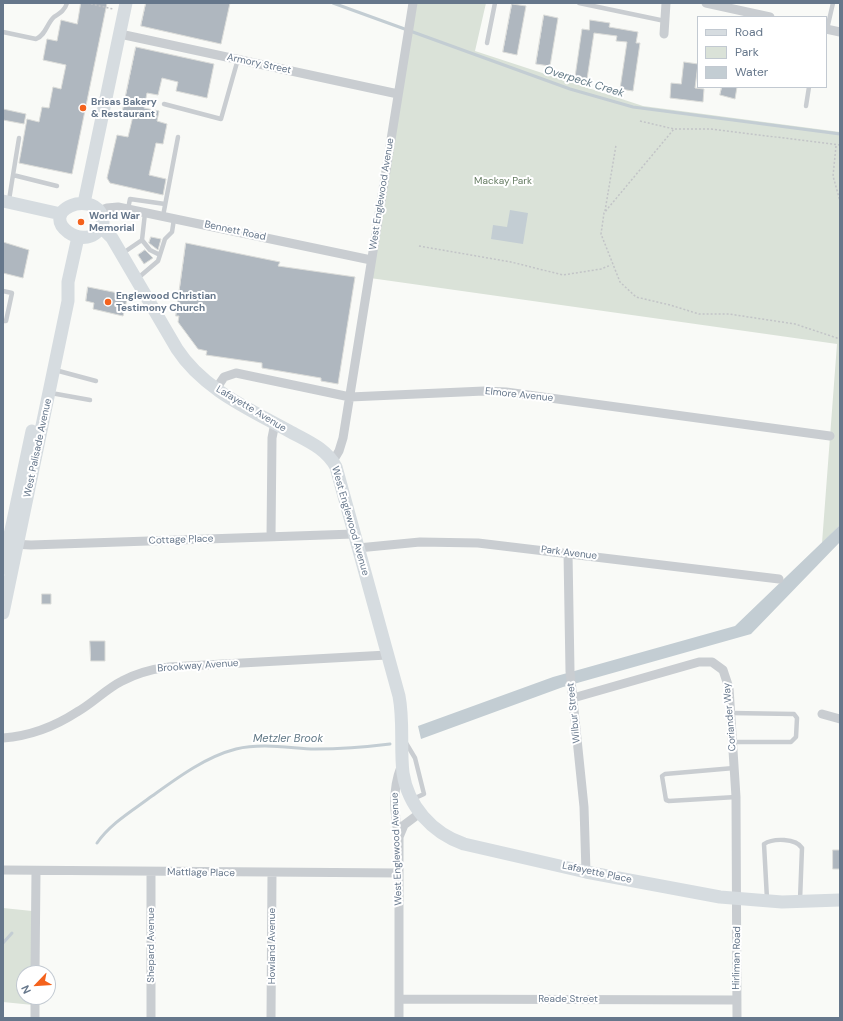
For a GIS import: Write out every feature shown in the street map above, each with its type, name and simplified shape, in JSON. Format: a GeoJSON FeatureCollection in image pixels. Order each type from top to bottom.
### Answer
{"type":"FeatureCollection","features":[{"type":"Feature","properties":{"kind":"street","name":"West Englewood Avenue"},"geometry":{"type":"LineString","coordinates":[[399,1018],[399,836],[395,819],[395,782],[403,762],[403,738],[400,703],[339,475],[333,461],[342,445],[413,3]]}},
{"type":"Feature","properties":{"kind":"street"},"geometry":{"type":"LineString","coordinates":[[664,34],[666,3]]}},
{"type":"Feature","properties":{"kind":"street"},"geometry":{"type":"LineString","coordinates":[[706,3],[757,16]]}},
{"type":"Feature","properties":{"kind":"street"},"geometry":{"type":"LineString","coordinates":[[84,204],[125,8]]}},
{"type":"Feature","properties":{"kind":"street"},"geometry":{"type":"LineString","coordinates":[[827,29],[840,32]]}},
{"type":"Feature","properties":{"kind":"street","name":"Armory Street"},"geometry":{"type":"LineString","coordinates":[[120,34],[398,94]]}},
{"type":"Feature","properties":{"kind":"street"},"geometry":{"type":"LineString","coordinates":[[6,201],[61,214]]}},
{"type":"Feature","properties":{"kind":"street"},"geometry":{"type":"LineString","coordinates":[[73,205],[93,205],[99,210],[103,219],[101,227],[91,235],[78,237],[63,229],[60,221],[61,214],[73,205]]}},
{"type":"Feature","properties":{"kind":"street","name":"Bennett Road"},"geometry":{"type":"LineString","coordinates":[[99,210],[112,207],[128,209],[371,260]]}},
{"type":"Feature","properties":{"kind":"street","name":"Lafayette Avenue"},"geometry":{"type":"LineString","coordinates":[[101,227],[109,234],[181,355],[195,371],[216,389],[324,451],[333,461]]}},
{"type":"Feature","properties":{"kind":"street","name":"West Palisade Avenue"},"geometry":{"type":"LineString","coordinates":[[3,613],[13,544],[49,381],[60,300],[68,282],[78,237]]}},
{"type":"Feature","properties":{"kind":"street","name":"Elmore Avenue"},"geometry":{"type":"LineString","coordinates":[[216,389],[224,377],[236,373],[350,397],[484,391],[506,392],[830,436]]}},
{"type":"Feature","properties":{"kind":"street"},"geometry":{"type":"LineString","coordinates":[[270,537],[272,438],[275,424]]}},
{"type":"Feature","properties":{"kind":"street","name":"Cottage Place"},"geometry":{"type":"LineString","coordinates":[[13,544],[354,534]]}},
{"type":"Feature","properties":{"kind":"street","name":"Park Avenue"},"geometry":{"type":"LineString","coordinates":[[358,548],[408,542],[478,542],[779,578]]}},
{"type":"Feature","properties":{"kind":"street","name":"West Palisade Avenue"},"geometry":{"type":"LineString","coordinates":[[3,568],[13,544]]}},
{"type":"Feature","properties":{"kind":"street","name":"Wilbur Street"},"geometry":{"type":"LineString","coordinates":[[568,553],[570,671],[584,807],[586,872]]}},
{"type":"Feature","properties":{"kind":"street","name":"Brookway Avenue"},"geometry":{"type":"LineString","coordinates":[[3,738],[23,736],[42,731],[78,712],[123,680],[152,670],[169,667],[387,655]]}},
{"type":"Feature","properties":{"kind":"street","name":"Coriander Way"},"geometry":{"type":"LineString","coordinates":[[572,696],[699,662],[712,662],[723,670],[727,678],[731,713],[736,797],[738,899]]}},
{"type":"Feature","properties":{"kind":"street"},"geometry":{"type":"LineString","coordinates":[[822,714],[840,719]]}},
{"type":"Feature","properties":{"kind":"street","name":"Lafayette Place"},"geometry":{"type":"LineString","coordinates":[[403,762],[404,777],[411,799],[433,827],[458,842],[586,872],[682,891],[738,899],[767,901],[800,902],[840,900]]}},
{"type":"Feature","properties":{"kind":"street"},"geometry":{"type":"LineString","coordinates":[[399,836],[404,825],[420,812]]}},
{"type":"Feature","properties":{"kind":"street","name":"Mattlage Place"},"geometry":{"type":"LineString","coordinates":[[3,870],[399,873]]}},
{"type":"Feature","properties":{"kind":"street"},"geometry":{"type":"LineString","coordinates":[[35,965],[36,871]]}},
{"type":"Feature","properties":{"kind":"street","name":"Shepard Avenue"},"geometry":{"type":"LineString","coordinates":[[151,1018],[152,872]]}},
{"type":"Feature","properties":{"kind":"street","name":"Howland Avenue"},"geometry":{"type":"LineString","coordinates":[[271,1018],[272,873]]}},
{"type":"Feature","properties":{"kind":"street","name":"Hirliman Road"},"geometry":{"type":"LineString","coordinates":[[737,1018],[738,899]]}},
{"type":"Feature","properties":{"kind":"street","name":"Reade Street"},"geometry":{"type":"LineString","coordinates":[[399,999],[737,1000]]}},
{"type":"Feature","properties":{"kind":"street"},"geometry":{"type":"LineString","coordinates":[[35,1005],[35,1018]]}},
{"type":"Feature","properties":{"kind":"lane"},"geometry":{"type":"LineString","coordinates":[[3,32],[36,39],[41,37],[54,17],[60,14],[67,3]]}},
{"type":"Feature","properties":{"kind":"lane"},"geometry":{"type":"LineString","coordinates":[[486,43],[495,3]]}},
{"type":"Feature","properties":{"kind":"lane"},"geometry":{"type":"LineString","coordinates":[[578,3],[666,21]]}},
{"type":"Feature","properties":{"kind":"lane"},"geometry":{"type":"LineString","coordinates":[[827,29],[833,3]]}},
{"type":"Feature","properties":{"kind":"lane"},"geometry":{"type":"LineString","coordinates":[[164,104],[221,119],[238,59]]}},
{"type":"Feature","properties":{"kind":"lane"},"geometry":{"type":"LineString","coordinates":[[806,106],[809,88]]}},
{"type":"Feature","properties":{"kind":"lane"},"geometry":{"type":"LineString","coordinates":[[163,216],[178,137]]}},
{"type":"Feature","properties":{"kind":"lane"},"geometry":{"type":"LineString","coordinates":[[6,201],[13,175],[19,138]]}},
{"type":"Feature","properties":{"kind":"lane"},"geometry":{"type":"LineString","coordinates":[[13,175],[57,186]]}},
{"type":"Feature","properties":{"kind":"lane"},"geometry":{"type":"LineString","coordinates":[[128,209],[130,199],[165,204]]}},
{"type":"Feature","properties":{"kind":"lane"},"geometry":{"type":"LineString","coordinates":[[145,213],[142,240],[150,250],[160,255]]}},
{"type":"Feature","properties":{"kind":"lane"},"geometry":{"type":"LineString","coordinates":[[136,279],[158,261],[165,239],[172,232],[174,218]]}},
{"type":"Feature","properties":{"kind":"lane"},"geometry":{"type":"LineString","coordinates":[[121,254],[142,240]]}},
{"type":"Feature","properties":{"kind":"lane"},"geometry":{"type":"LineString","coordinates":[[3,291],[12,293],[6,321],[3,321]]}},
{"type":"Feature","properties":{"kind":"lane"},"geometry":{"type":"LineString","coordinates":[[49,381],[96,381]]}},
{"type":"Feature","properties":{"kind":"lane"},"geometry":{"type":"LineString","coordinates":[[49,381],[90,400]]}},
{"type":"Feature","properties":{"kind":"lane"},"geometry":{"type":"LineString","coordinates":[[731,713],[794,714],[797,718],[796,737],[791,742],[732,742]]}},
{"type":"Feature","properties":{"kind":"lane"},"geometry":{"type":"LineString","coordinates":[[403,738],[415,758],[424,794],[411,799]]}},
{"type":"Feature","properties":{"kind":"lane"},"geometry":{"type":"LineString","coordinates":[[734,768],[664,774],[662,776],[666,800],[669,801],[736,797]]}},
{"type":"Feature","properties":{"kind":"lane"},"geometry":{"type":"LineString","coordinates":[[767,901],[764,844],[771,841],[793,841],[799,844],[802,848],[800,902]]}},
{"type":"Feature","properties":{"kind":"path"},"geometry":{"type":"LineString","coordinates":[[87,3],[125,8]]}},
{"type":"Feature","properties":{"kind":"path"},"geometry":{"type":"LineString","coordinates":[[640,122],[674,129],[711,129],[840,145]]}},
{"type":"Feature","properties":{"kind":"path"},"geometry":{"type":"LineString","coordinates":[[604,213],[674,129]]}},
{"type":"Feature","properties":{"kind":"path"},"geometry":{"type":"LineString","coordinates":[[616,145],[601,234],[620,282],[636,297],[699,314],[728,314],[794,324],[840,339]]}},
{"type":"Feature","properties":{"kind":"path"},"geometry":{"type":"LineString","coordinates":[[836,145],[833,176],[840,201]]}},
{"type":"Feature","properties":{"kind":"path"},"geometry":{"type":"LineString","coordinates":[[420,246],[511,262],[563,275],[601,269],[612,265]]}},
{"type":"Feature","properties":{"kind":"green space","name":"Mackay Park"},"geometry":{"type":"Polygon","coordinates":[[[417,3],[486,3],[475,51],[643,106],[840,132],[840,525],[822,543],[837,344],[370,278],[417,3]]]}},
{"type":"Feature","properties":{"kind":"green space"},"geometry":{"type":"Polygon","coordinates":[[[3,908],[32,911],[33,965],[16,965],[16,1003],[3,1002],[3,908]]]}},
{"type":"Feature","properties":{"kind":"water"},"geometry":{"type":"Polygon","coordinates":[[[510,210],[528,213],[523,244],[491,239],[493,225],[507,227],[510,210]]]}},
{"type":"Feature","properties":{"kind":"water"},"geometry":{"type":"Polygon","coordinates":[[[840,525],[840,542],[751,634],[563,687],[421,739],[418,726],[553,677],[735,626],[840,525]]]}},
{"type":"Feature","properties":{"kind":"building"},"geometry":{"type":"Polygon","coordinates":[[[81,3],[107,3],[72,174],[19,163],[27,119],[39,122],[42,107],[49,108],[53,87],[61,89],[66,65],[43,60],[47,39],[57,41],[61,20],[77,24],[81,3]]]}},
{"type":"Feature","properties":{"kind":"building"},"geometry":{"type":"Polygon","coordinates":[[[146,3],[230,3],[221,44],[141,26],[146,3]]]}},
{"type":"Feature","properties":{"kind":"building"},"geometry":{"type":"Polygon","coordinates":[[[512,4],[526,6],[517,55],[503,52],[512,4]]]}},
{"type":"Feature","properties":{"kind":"building"},"geometry":{"type":"Polygon","coordinates":[[[544,15],[558,18],[550,66],[536,64],[544,15]]]}},
{"type":"Feature","properties":{"kind":"building"},"geometry":{"type":"Polygon","coordinates":[[[590,20],[610,23],[609,27],[638,32],[636,43],[640,43],[633,91],[620,89],[627,42],[616,41],[617,36],[594,33],[587,79],[575,77],[582,29],[589,30],[590,20]]]}},
{"type":"Feature","properties":{"kind":"building"},"geometry":{"type":"Polygon","coordinates":[[[136,47],[214,64],[207,98],[176,91],[178,82],[162,78],[158,95],[147,93],[144,108],[159,111],[157,121],[167,124],[163,144],[156,143],[149,175],[166,179],[163,195],[110,183],[107,178],[117,135],[128,137],[133,116],[122,114],[136,47]]]}},
{"type":"Feature","properties":{"kind":"building"},"geometry":{"type":"Polygon","coordinates":[[[684,62],[697,64],[695,88],[704,89],[703,102],[670,98],[671,83],[681,84],[684,62]]]}},
{"type":"Feature","properties":{"kind":"building"},"geometry":{"type":"Polygon","coordinates":[[[722,88],[737,88],[735,99],[720,95],[722,88]]]}},
{"type":"Feature","properties":{"kind":"building"},"geometry":{"type":"Polygon","coordinates":[[[3,109],[26,114],[24,124],[3,120],[3,109]]]}},
{"type":"Feature","properties":{"kind":"building"},"geometry":{"type":"Polygon","coordinates":[[[151,237],[161,239],[158,250],[149,243],[151,237]]]}},
{"type":"Feature","properties":{"kind":"building"},"geometry":{"type":"Polygon","coordinates":[[[3,242],[29,250],[23,278],[3,273],[3,242]]]}},
{"type":"Feature","properties":{"kind":"building"},"geometry":{"type":"Polygon","coordinates":[[[186,243],[280,262],[278,266],[355,277],[338,384],[321,381],[321,378],[262,368],[262,363],[206,355],[207,351],[198,349],[178,322],[179,316],[176,316],[186,243]]]}},
{"type":"Feature","properties":{"kind":"building"},"geometry":{"type":"Polygon","coordinates":[[[145,250],[153,258],[144,264],[138,255],[145,250]]]}},
{"type":"Feature","properties":{"kind":"building","name":"Englewood Christian Testimony Church"},"geometry":{"type":"Polygon","coordinates":[[[88,287],[128,295],[123,316],[93,309],[94,303],[86,301],[88,287]]]}},
{"type":"Feature","properties":{"kind":"building"},"geometry":{"type":"Polygon","coordinates":[[[42,594],[51,594],[51,604],[42,604],[42,594]]]}},
{"type":"Feature","properties":{"kind":"building"},"geometry":{"type":"Polygon","coordinates":[[[90,641],[105,641],[105,661],[91,661],[90,641]]]}},
{"type":"Feature","properties":{"kind":"building"},"geometry":{"type":"Polygon","coordinates":[[[833,850],[840,850],[840,869],[833,869],[833,850]]]}},
{"type":"Feature","properties":{"kind":"waterway","name":"Overpeck Creek"},"geometry":{"type":"LineString","coordinates":[[333,3],[570,89],[633,107],[840,134]]}},
{"type":"Feature","properties":{"kind":"waterway","name":"Metzler Brook"},"geometry":{"type":"LineString","coordinates":[[97,843],[115,823],[171,782],[213,757],[236,749],[256,746],[324,749],[390,744]]}},
{"type":"Feature","properties":{"kind":"waterway","name":"Metzler Brook"},"geometry":{"type":"LineString","coordinates":[[3,943],[12,933]]}},
{"type":"Feature","properties":{"kind":"place","name":"Brisas Bakery & Restaurant"},"geometry":{"type":"Point","coordinates":[83,108]}},
{"type":"Feature","properties":{"kind":"place","name":"World War Memorial"},"geometry":{"type":"Point","coordinates":[81,222]}},
{"type":"Feature","properties":{"kind":"place","name":"Englewood Christian Testimony Church"},"geometry":{"type":"Point","coordinates":[108,302]}}]}
